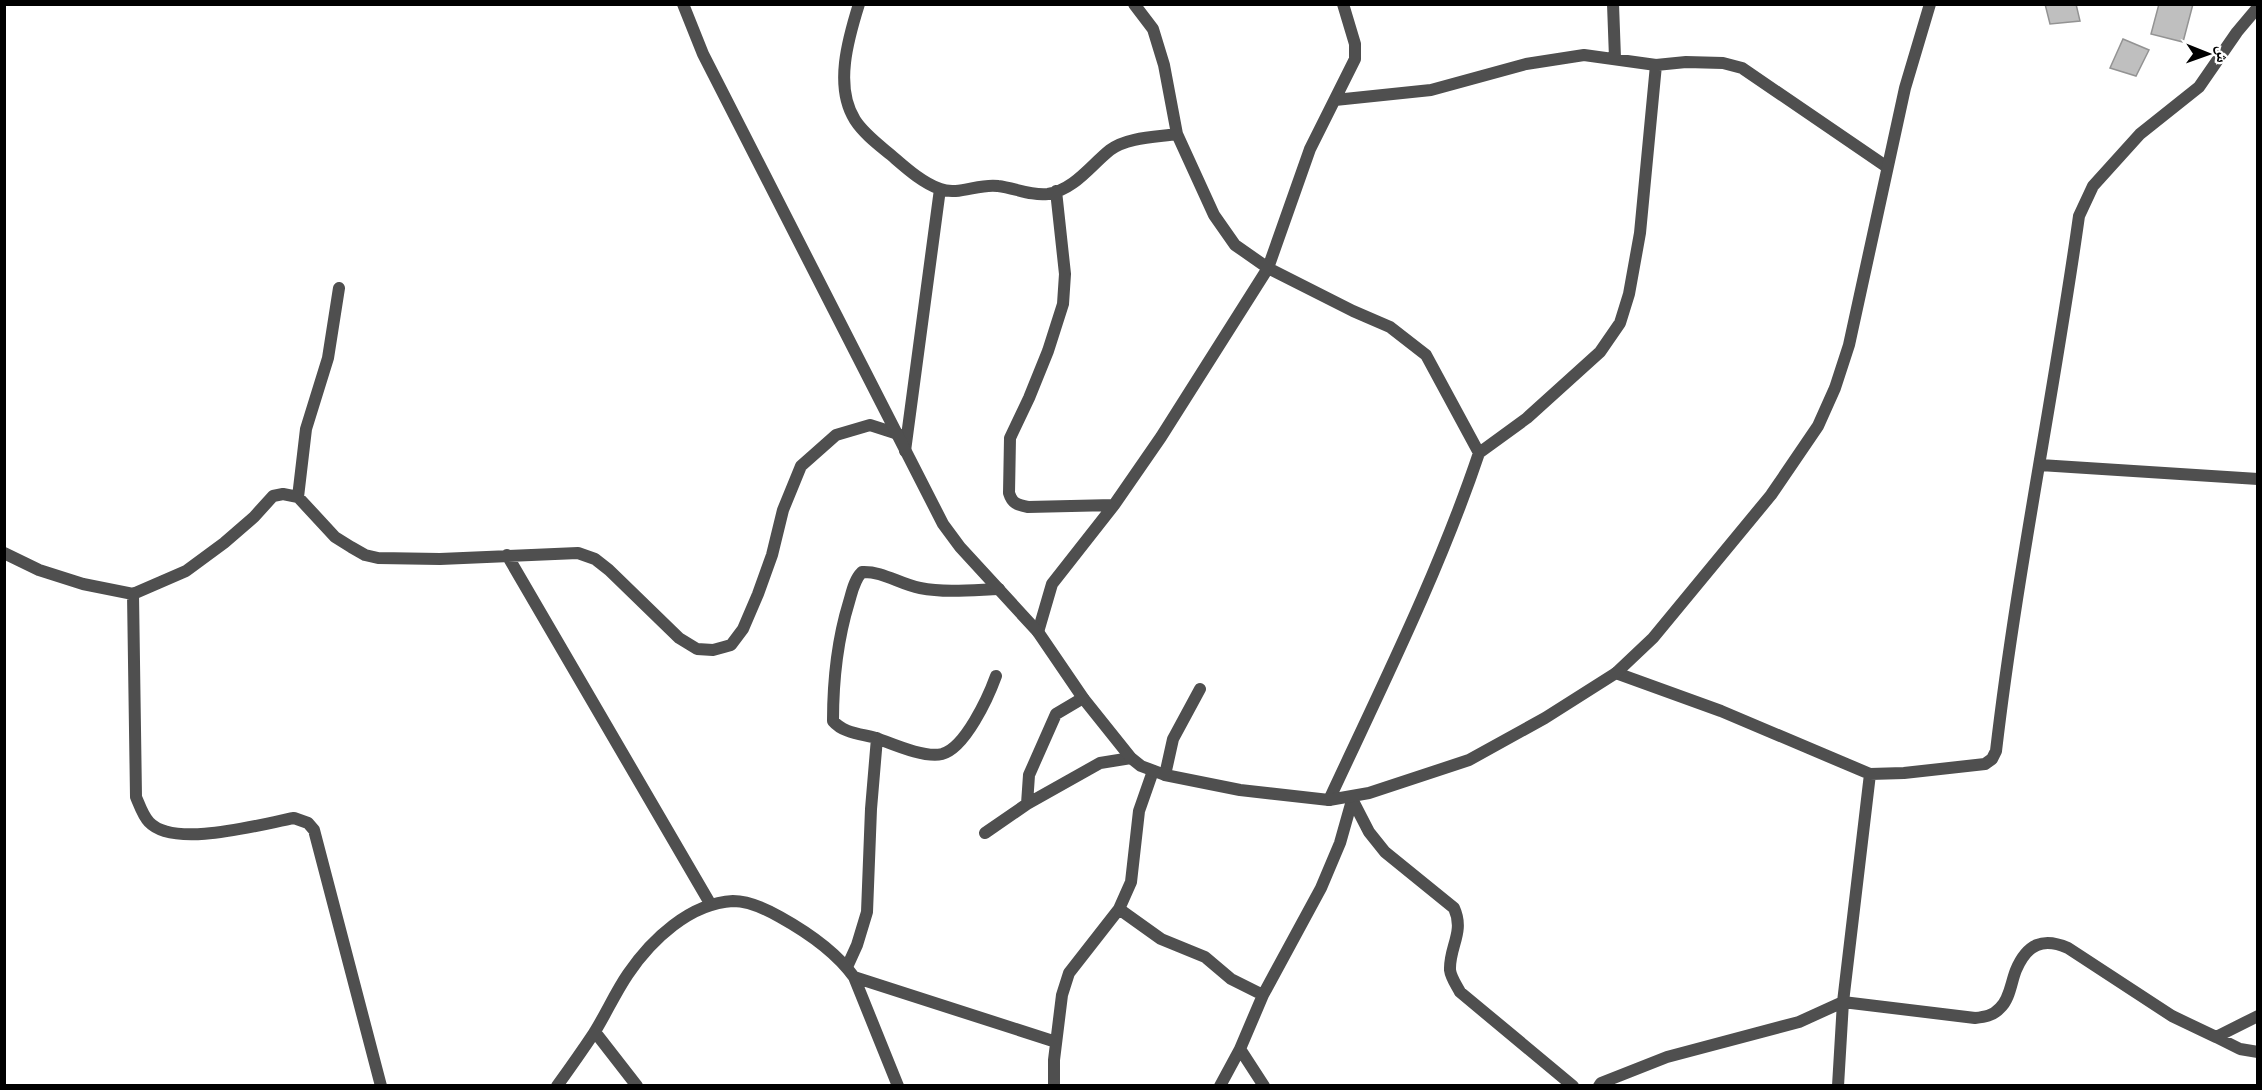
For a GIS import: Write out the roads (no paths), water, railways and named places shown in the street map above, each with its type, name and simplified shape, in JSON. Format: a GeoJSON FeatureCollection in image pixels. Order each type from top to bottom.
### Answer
{"type":"FeatureCollection","features":[{"type":"Feature","properties":{"kind":"street"},"geometry":{"type":"LineString","coordinates":[[683,4],[703,54],[943,524],[960,547],[1038,632],[1083,698],[1131,758],[1141,766],[1159,773],[1240,790],[1329,800],[1369,793]]}},
{"type":"Feature","properties":{"kind":"street"},"geometry":{"type":"LineString","coordinates":[[859,4],[848,42],[845,71],[846,97],[855,120],[870,137],[906,168],[940,189],[955,191],[978,186],[997,186],[1031,194],[1056,191],[1075,182],[1118,146],[1177,135]]}},
{"type":"Feature","properties":{"kind":"street"},"geometry":{"type":"LineString","coordinates":[[1134,4],[1153,29],[1164,65],[1177,135],[1214,215],[1235,245],[1268,268],[1390,327],[1426,355],[1479,453]]}},
{"type":"Feature","properties":{"kind":"street"},"geometry":{"type":"LineString","coordinates":[[1038,632],[1052,584],[1114,505],[1193,387],[1268,268],[1310,149],[1355,59],[1355,44],[1343,4]]}},
{"type":"Feature","properties":{"kind":"street"},"geometry":{"type":"LineString","coordinates":[[1613,4],[1615,58]]}},
{"type":"Feature","properties":{"kind":"street"},"geometry":{"type":"LineString","coordinates":[[1220,1086],[1240,1049],[1263,995],[1321,888],[1340,843],[1353,797],[1469,760],[1545,718],[1616,673],[1653,638],[1711,570],[1771,495],[1818,426],[1835,388],[1849,345],[1905,88],[1930,4]]}},
{"type":"Feature","properties":{"kind":"street"},"geometry":{"type":"LineString","coordinates":[[1616,673],[1721,711],[1870,774],[1963,768],[1984,764],[1992,759],[1996,751],[2010,638],[2065,315],[2079,216],[2084,201],[2093,186],[2140,134],[2199,87],[2237,32],[2258,7]]}},
{"type":"Feature","properties":{"kind":"street"},"geometry":{"type":"LineString","coordinates":[[1335,100],[1431,90],[1526,64],[1584,55],[1656,65],[1686,62],[1723,63],[1742,68],[1887,167]]}},
{"type":"Feature","properties":{"kind":"street"},"geometry":{"type":"LineString","coordinates":[[1329,800],[1439,560],[1462,504],[1479,453],[1527,418],[1600,352],[1620,323],[1629,294],[1640,234],[1656,65]]}},
{"type":"Feature","properties":{"kind":"street"},"geometry":{"type":"LineString","coordinates":[[905,451],[940,189]]}},
{"type":"Feature","properties":{"kind":"street"},"geometry":{"type":"LineString","coordinates":[[1056,191],[1065,273],[1063,304],[1045,361],[1010,438],[1009,493],[1011,501],[1028,507],[1114,505]]}},
{"type":"Feature","properties":{"kind":"street"},"geometry":{"type":"LineString","coordinates":[[298,497],[306,429],[328,358],[339,288]]}},
{"type":"Feature","properties":{"kind":"street"},"geometry":{"type":"LineString","coordinates":[[4,554],[39,570],[133,594],[186,571],[224,543],[254,517],[273,496],[283,494],[298,497],[335,537],[364,555],[378,558],[440,559],[578,553],[595,559],[680,638],[696,649],[712,650],[731,645],[742,629],[758,594],[772,555],[783,510],[801,466],[836,435],[870,425],[898,434]]}},
{"type":"Feature","properties":{"kind":"street"},"geometry":{"type":"LineString","coordinates":[[2040,465],[2258,478]]}},
{"type":"Feature","properties":{"kind":"street"},"geometry":{"type":"LineString","coordinates":[[507,555],[711,905]]}},
{"type":"Feature","properties":{"kind":"street"},"geometry":{"type":"LineString","coordinates":[[996,676],[971,727],[961,741],[951,750],[940,755],[847,730],[837,726],[833,721],[834,674],[841,628],[858,576],[862,572],[872,572],[919,588],[951,591],[999,589]]}},
{"type":"Feature","properties":{"kind":"street"},"geometry":{"type":"LineString","coordinates":[[133,594],[136,797],[149,822],[172,834],[194,836],[294,818],[308,823],[314,830],[381,1086]]}},
{"type":"Feature","properties":{"kind":"street"},"geometry":{"type":"LineString","coordinates":[[1054,1086],[1056,1042],[1062,995],[1069,973],[1119,909],[1131,882],[1139,811],[1200,689]]}},
{"type":"Feature","properties":{"kind":"street"},"geometry":{"type":"LineString","coordinates":[[1027,804],[1029,775],[1056,714],[1083,698]]}},
{"type":"Feature","properties":{"kind":"street"},"geometry":{"type":"LineString","coordinates":[[851,972],[867,912],[871,809],[877,738]]}},
{"type":"Feature","properties":{"kind":"street"},"geometry":{"type":"LineString","coordinates":[[985,833],[1027,804],[1100,762],[1131,758]]}},
{"type":"Feature","properties":{"kind":"street"},"geometry":{"type":"LineString","coordinates":[[1838,1086],[1843,1002],[1870,774]]}},
{"type":"Feature","properties":{"kind":"street"},"geometry":{"type":"LineString","coordinates":[[1352,799],[1369,832],[1385,852],[1454,908],[1458,917],[1458,935],[1450,970],[1460,992],[1573,1086]]}},
{"type":"Feature","properties":{"kind":"street"},"geometry":{"type":"LineString","coordinates":[[557,1086],[595,1032],[627,975],[644,953],[678,921],[711,905],[735,901],[760,906],[821,943],[851,972],[898,1086]]}},
{"type":"Feature","properties":{"kind":"street"},"geometry":{"type":"LineString","coordinates":[[1119,909],[1161,939],[1205,957],[1232,979],[1263,995]]}},
{"type":"Feature","properties":{"kind":"street"},"geometry":{"type":"LineString","coordinates":[[1599,1086],[1600,1083],[1667,1058],[1799,1022],[1843,1002],[1975,1018],[1987,1017],[2003,1006],[2016,969],[2028,951],[2041,942],[2048,941],[2068,948],[2172,1016],[2240,1049],[2258,1052]]}},
{"type":"Feature","properties":{"kind":"street"},"geometry":{"type":"LineString","coordinates":[[851,972],[1056,1042]]}},
{"type":"Feature","properties":{"kind":"street"},"geometry":{"type":"LineString","coordinates":[[2216,1037],[2258,1016]]}},
{"type":"Feature","properties":{"kind":"street"},"geometry":{"type":"LineString","coordinates":[[595,1032],[637,1086]]}},
{"type":"Feature","properties":{"kind":"street"},"geometry":{"type":"LineString","coordinates":[[1240,1049],[1264,1086]]}}]}
